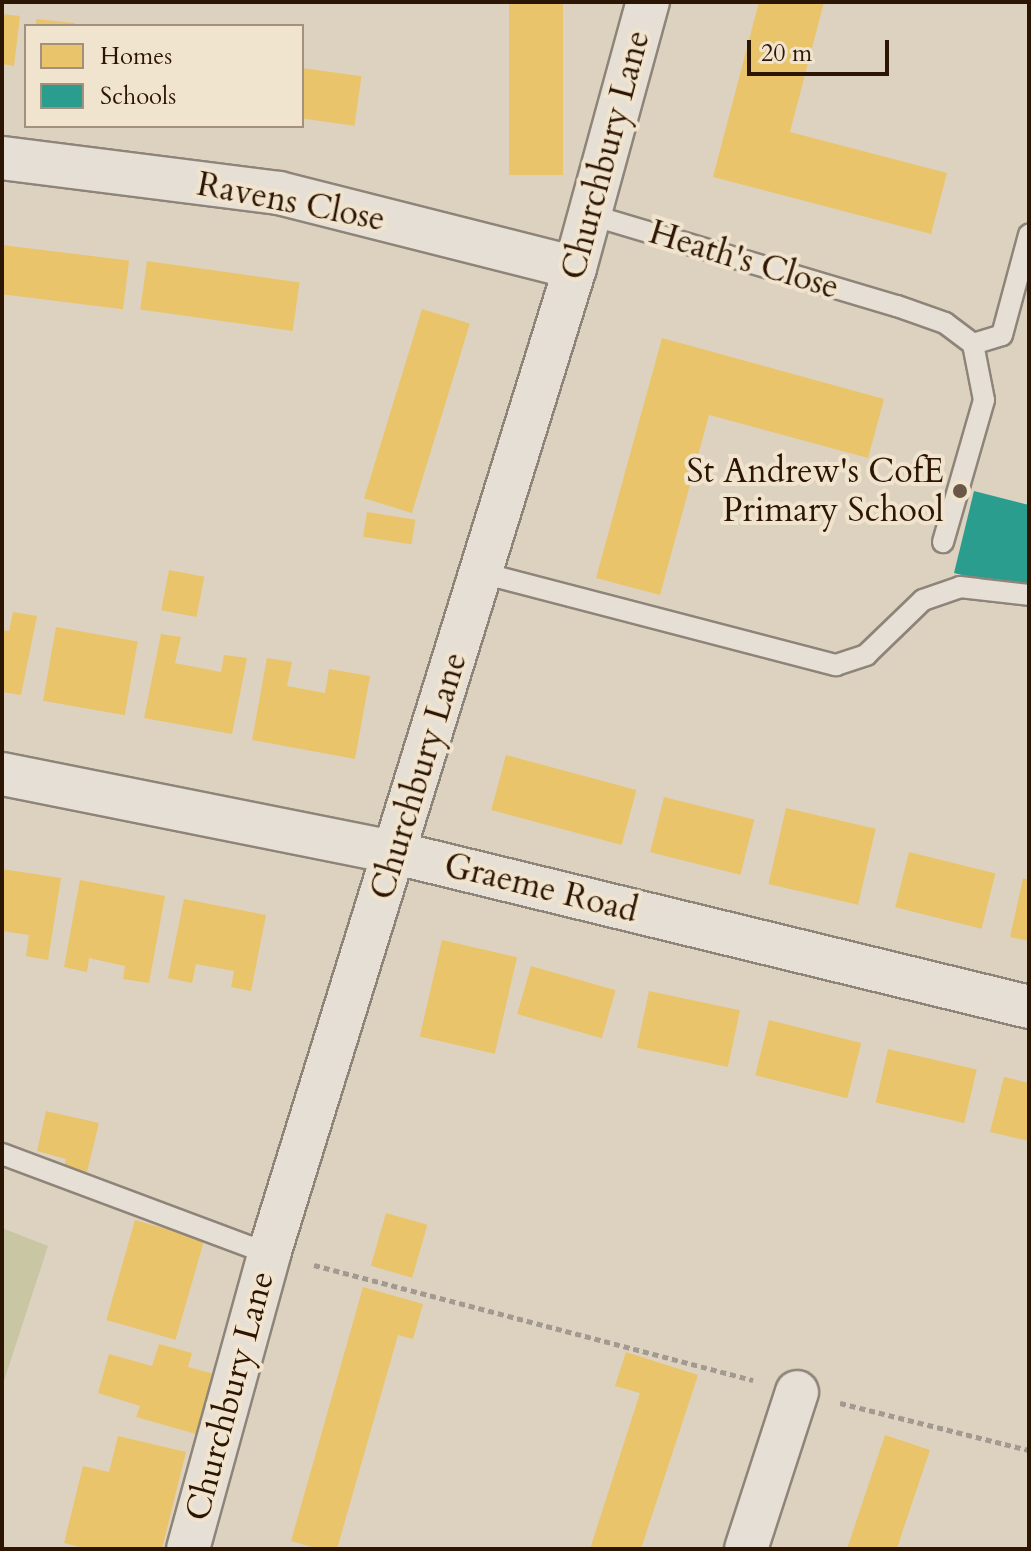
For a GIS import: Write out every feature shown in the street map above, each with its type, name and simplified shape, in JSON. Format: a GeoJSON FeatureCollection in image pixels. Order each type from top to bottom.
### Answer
{"type":"FeatureCollection","features":[{"type":"Feature","properties":{"kind":"street","name":"Churchbury Lane"},"geometry":{"type":"LineString","coordinates":[[188,1549],[269,1254],[396,853],[575,268],[648,2]]}},
{"type":"Feature","properties":{"kind":"street","name":"Ravens Close"},"geometry":{"type":"LineString","coordinates":[[2,158],[279,193],[575,268]]}},
{"type":"Feature","properties":{"kind":"street","name":"Graeme Road"},"geometry":{"type":"LineString","coordinates":[[2,774],[396,853],[1029,1007]]}},
{"type":"Feature","properties":{"kind":"street"},"geometry":{"type":"LineString","coordinates":[[746,1549],[797,1392]]}},
{"type":"Feature","properties":{"kind":"lane","name":"Heath's Close"},"geometry":{"type":"LineString","coordinates":[[591,215],[897,306],[945,323],[973,344]]}},
{"type":"Feature","properties":{"kind":"lane"},"geometry":{"type":"LineString","coordinates":[[943,542],[984,400],[973,344],[1002,335],[1029,235]]}},
{"type":"Feature","properties":{"kind":"lane"},"geometry":{"type":"LineString","coordinates":[[482,573],[836,665],[866,655],[923,600],[960,587],[1029,595]]}},
{"type":"Feature","properties":{"kind":"lane"},"geometry":{"type":"LineString","coordinates":[[2,1154],[269,1254]]}},
{"type":"Feature","properties":{"kind":"path"},"geometry":{"type":"LineString","coordinates":[[269,1254],[1029,1450]]}},
{"type":"Feature","properties":{"kind":"shaded area"},"geometry":{"type":"Polygon","coordinates":[[[2,1228],[48,1246],[2,1387],[2,1228]]]}},
{"type":"Feature","properties":{"kind":"building: Homes"},"geometry":{"type":"Polygon","coordinates":[[[509,2],[563,2],[563,175],[509,175],[509,2]]]}},
{"type":"Feature","properties":{"kind":"building: Homes"},"geometry":{"type":"Polygon","coordinates":[[[759,2],[824,2],[790,132],[947,173],[931,234],[713,177],[759,2]]]}},
{"type":"Feature","properties":{"kind":"building: Homes"},"geometry":{"type":"Polygon","coordinates":[[[2,14],[20,16],[14,66],[2,64],[2,14]]]}},
{"type":"Feature","properties":{"kind":"building: Homes"},"geometry":{"type":"Polygon","coordinates":[[[36,19],[75,23],[75,24],[36,24],[36,19]]]}},
{"type":"Feature","properties":{"kind":"building: Homes"},"geometry":{"type":"Polygon","coordinates":[[[304,68],[361,76],[354,126],[304,119],[304,68]]]}},
{"type":"Feature","properties":{"kind":"building: Homes"},"geometry":{"type":"Polygon","coordinates":[[[2,245],[129,261],[123,309],[2,294],[2,245]]]}},
{"type":"Feature","properties":{"kind":"building: Homes"},"geometry":{"type":"Polygon","coordinates":[[[147,261],[300,282],[293,331],[140,310],[147,261]]]}},
{"type":"Feature","properties":{"kind":"building: Homes"},"geometry":{"type":"Polygon","coordinates":[[[422,309],[470,324],[412,513],[364,498],[422,309]]]}},
{"type":"Feature","properties":{"kind":"building: Homes"},"geometry":{"type":"Polygon","coordinates":[[[662,338],[884,399],[868,458],[709,415],[660,595],[596,578],[662,338]]]}},
{"type":"Feature","properties":{"kind":"building: Homes"},"geometry":{"type":"Polygon","coordinates":[[[367,512],[415,520],[411,544],[363,537],[367,512]]]}},
{"type":"Feature","properties":{"kind":"building: Homes"},"geometry":{"type":"Polygon","coordinates":[[[169,570],[204,577],[197,617],[161,610],[169,570]]]}},
{"type":"Feature","properties":{"kind":"building: Homes"},"geometry":{"type":"Polygon","coordinates":[[[13,612],[37,616],[21,695],[2,692],[2,630],[9,631],[13,612]]]}},
{"type":"Feature","properties":{"kind":"building: Homes"},"geometry":{"type":"Polygon","coordinates":[[[56,627],[138,641],[125,715],[43,701],[56,627]]]}},
{"type":"Feature","properties":{"kind":"building: Homes"},"geometry":{"type":"Polygon","coordinates":[[[161,634],[181,637],[175,663],[221,672],[224,655],[247,658],[232,734],[144,718],[161,634]]]}},
{"type":"Feature","properties":{"kind":"building: Homes"},"geometry":{"type":"Polygon","coordinates":[[[267,658],[292,662],[287,686],[325,693],[329,669],[370,676],[355,759],[252,740],[267,658]]]}},
{"type":"Feature","properties":{"kind":"building: Homes"},"geometry":{"type":"Polygon","coordinates":[[[506,755],[636,790],[622,845],[491,810],[506,755]]]}},
{"type":"Feature","properties":{"kind":"building: Homes"},"geometry":{"type":"Polygon","coordinates":[[[664,797],[754,819],[740,875],[650,852],[664,797]]]}},
{"type":"Feature","properties":{"kind":"building: Homes"},"geometry":{"type":"Polygon","coordinates":[[[786,808],[876,829],[858,905],[768,884],[786,808]]]}},
{"type":"Feature","properties":{"kind":"building: Homes"},"geometry":{"type":"Polygon","coordinates":[[[909,852],[995,874],[982,929],[895,907],[909,852]]]}},
{"type":"Feature","properties":{"kind":"building: Homes"},"geometry":{"type":"Polygon","coordinates":[[[2,869],[61,878],[48,960],[26,956],[29,935],[2,931],[2,869]]]}},
{"type":"Feature","properties":{"kind":"building: Homes"},"geometry":{"type":"Polygon","coordinates":[[[1023,878],[1029,880],[1029,941],[1010,937],[1023,878]]]}},
{"type":"Feature","properties":{"kind":"building: Homes"},"geometry":{"type":"Polygon","coordinates":[[[80,880],[165,896],[149,983],[123,979],[125,966],[89,958],[87,972],[64,967],[80,880]]]}},
{"type":"Feature","properties":{"kind":"building: Homes"},"geometry":{"type":"Polygon","coordinates":[[[184,899],[266,915],[251,991],[231,987],[234,971],[196,964],[192,983],[168,978],[184,899]]]}},
{"type":"Feature","properties":{"kind":"building: Homes"},"geometry":{"type":"Polygon","coordinates":[[[442,940],[517,957],[495,1054],[420,1036],[442,940]]]}},
{"type":"Feature","properties":{"kind":"building: Homes"},"geometry":{"type":"Polygon","coordinates":[[[531,966],[616,990],[602,1038],[517,1014],[531,966]]]}},
{"type":"Feature","properties":{"kind":"building: Homes"},"geometry":{"type":"Polygon","coordinates":[[[649,991],[740,1010],[728,1067],[637,1048],[649,991]]]}},
{"type":"Feature","properties":{"kind":"building: Homes"},"geometry":{"type":"Polygon","coordinates":[[[769,1020],[861,1043],[847,1098],[755,1075],[769,1020]]]}},
{"type":"Feature","properties":{"kind":"building: Homes"},"geometry":{"type":"Polygon","coordinates":[[[888,1049],[977,1069],[964,1123],[876,1103],[888,1049]]]}},
{"type":"Feature","properties":{"kind":"building: Homes"},"geometry":{"type":"Polygon","coordinates":[[[1004,1077],[1029,1083],[1029,1141],[990,1132],[1004,1077]]]}},
{"type":"Feature","properties":{"kind":"building: Homes"},"geometry":{"type":"Polygon","coordinates":[[[46,1111],[99,1123],[87,1172],[64,1166],[66,1159],[37,1151],[46,1111]]]}},
{"type":"Feature","properties":{"kind":"building: Homes"},"geometry":{"type":"Polygon","coordinates":[[[386,1213],[427,1225],[412,1278],[371,1266],[386,1213]]]}},
{"type":"Feature","properties":{"kind":"building: Homes"},"geometry":{"type":"Polygon","coordinates":[[[135,1220],[204,1240],[176,1340],[106,1320],[135,1220]]]}},
{"type":"Feature","properties":{"kind":"building: Homes"},"geometry":{"type":"Polygon","coordinates":[[[363,1287],[423,1304],[413,1339],[398,1335],[337,1549],[319,1549],[291,1541],[363,1287]]]}},
{"type":"Feature","properties":{"kind":"building: Homes"},"geometry":{"type":"Polygon","coordinates":[[[159,1344],[192,1353],[188,1367],[214,1374],[196,1434],[136,1417],[140,1406],[98,1393],[109,1354],[152,1366],[159,1344]]]}},
{"type":"Feature","properties":{"kind":"building: Homes"},"geometry":{"type":"Polygon","coordinates":[[[626,1352],[698,1375],[641,1549],[590,1549],[640,1393],[615,1386],[626,1352]]]}},
{"type":"Feature","properties":{"kind":"building: Homes"},"geometry":{"type":"Polygon","coordinates":[[[885,1435],[930,1450],[897,1549],[847,1549],[885,1435]]]}},
{"type":"Feature","properties":{"kind":"building: Homes"},"geometry":{"type":"Polygon","coordinates":[[[118,1436],[186,1452],[162,1549],[88,1549],[64,1543],[83,1466],[109,1472],[118,1436]]]}},
{"type":"Feature","properties":{"kind":"building: Schools"},"geometry":{"type":"Polygon","coordinates":[[[974,491],[1029,505],[1029,592],[954,573],[974,491]]]}},
{"type":"Feature","properties":{"kind":"place","name":"St Andrew's CofE Primary School"},"geometry":{"type":"Point","coordinates":[960,491]}}]}
